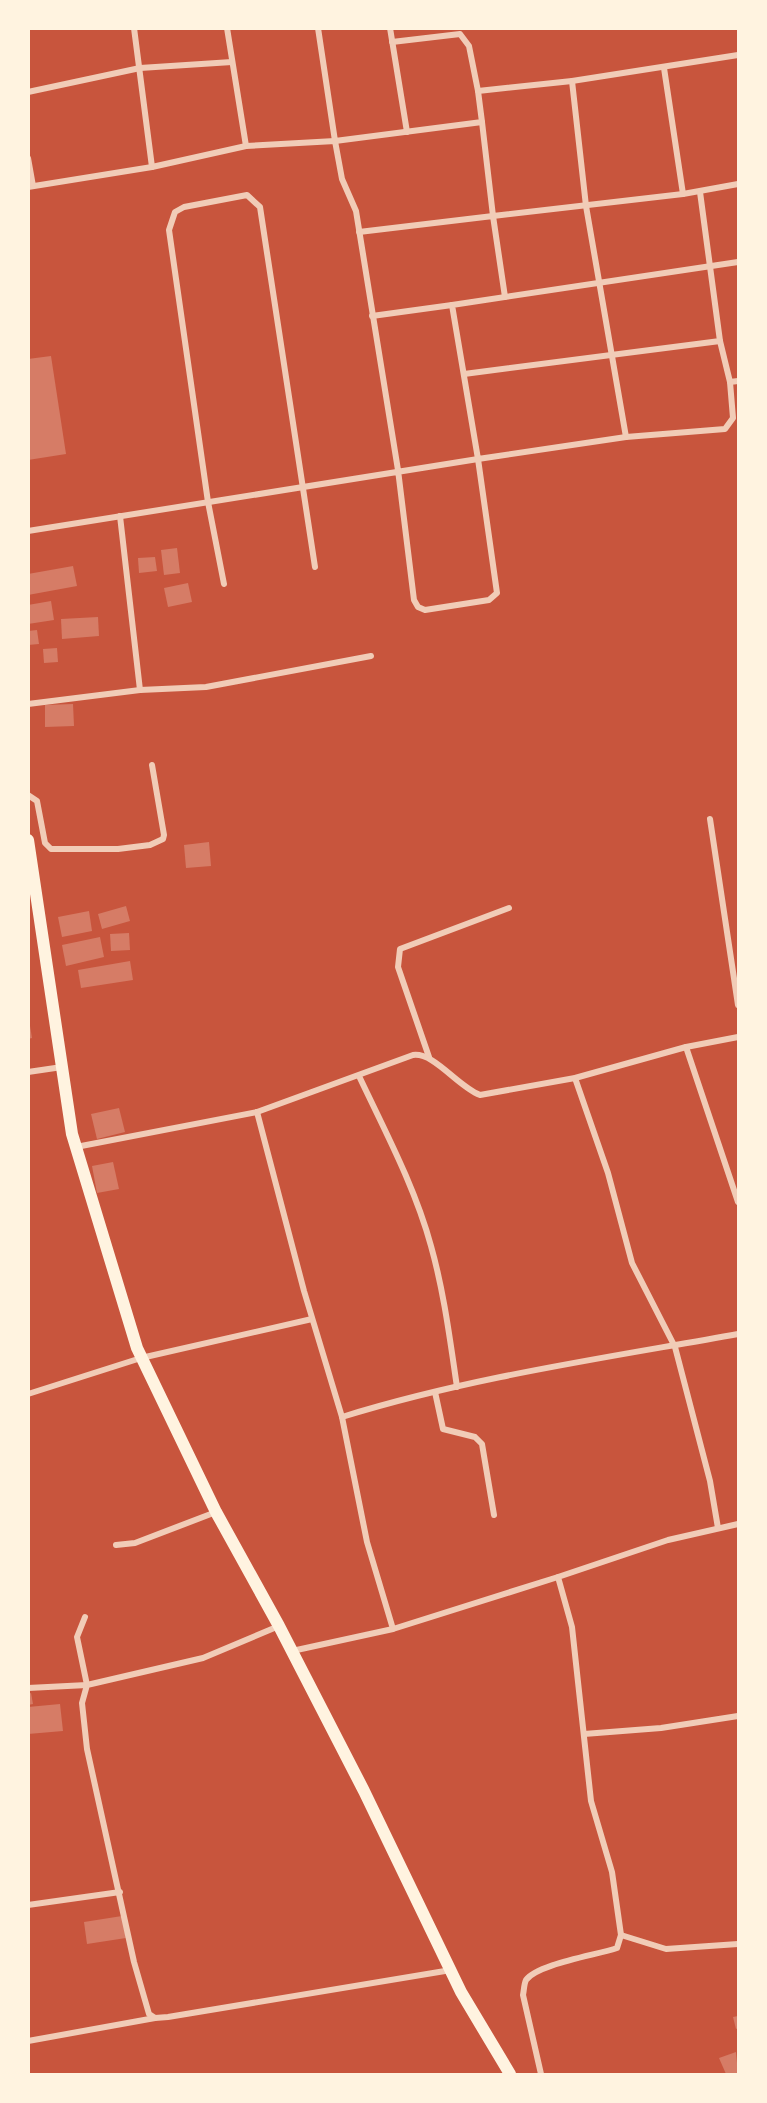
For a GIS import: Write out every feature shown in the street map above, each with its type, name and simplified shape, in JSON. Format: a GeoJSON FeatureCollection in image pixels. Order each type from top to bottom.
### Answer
{"type":"FeatureCollection","features":[{"type":"Feature","properties":{"kind":"main road"},"geometry":{"type":"LineString","coordinates":[[28,840],[76,1148],[92,1207],[141,1358],[216,1512],[292,1651],[451,1970],[510,2074]]}},
{"type":"Feature","properties":{"kind":"street"},"geometry":{"type":"LineString","coordinates":[[134,28],[152,166]]}},
{"type":"Feature","properties":{"kind":"street"},"geometry":{"type":"LineString","coordinates":[[227,28],[246,146]]}},
{"type":"Feature","properties":{"kind":"street"},"geometry":{"type":"LineString","coordinates":[[318,28],[342,179],[356,211],[398,471],[414,600],[418,607],[425,610],[489,600],[497,593],[478,459],[452,305]]}},
{"type":"Feature","properties":{"kind":"street"},"geometry":{"type":"LineString","coordinates":[[390,28],[407,132]]}},
{"type":"Feature","properties":{"kind":"street"},"geometry":{"type":"LineString","coordinates":[[392,42],[460,34],[469,45],[478,91],[505,297]]}},
{"type":"Feature","properties":{"kind":"street"},"geometry":{"type":"LineString","coordinates":[[478,91],[573,81],[664,68],[738,54]]}},
{"type":"Feature","properties":{"kind":"street"},"geometry":{"type":"LineString","coordinates":[[28,92],[140,68],[232,62]]}},
{"type":"Feature","properties":{"kind":"street"},"geometry":{"type":"LineString","coordinates":[[664,68],[683,194]]}},
{"type":"Feature","properties":{"kind":"street"},"geometry":{"type":"LineString","coordinates":[[573,81],[586,206],[626,437]]}},
{"type":"Feature","properties":{"kind":"street"},"geometry":{"type":"LineString","coordinates":[[28,158],[31,186],[152,166],[246,146],[335,141],[482,122]]}},
{"type":"Feature","properties":{"kind":"street"},"geometry":{"type":"LineString","coordinates":[[359,232],[700,192],[738,184]]}},
{"type":"Feature","properties":{"kind":"street"},"geometry":{"type":"LineString","coordinates":[[28,531],[398,471],[626,437],[725,429],[733,418],[730,382],[720,341],[700,192]]}},
{"type":"Feature","properties":{"kind":"street"},"geometry":{"type":"LineString","coordinates":[[224,584],[208,502],[169,230],[175,212],[184,207],[247,195],[260,207],[315,567]]}},
{"type":"Feature","properties":{"kind":"street"},"geometry":{"type":"LineString","coordinates":[[372,316],[599,285],[738,262]]}},
{"type":"Feature","properties":{"kind":"street"},"geometry":{"type":"LineString","coordinates":[[464,374],[720,341]]}},
{"type":"Feature","properties":{"kind":"street"},"geometry":{"type":"LineString","coordinates":[[730,382],[738,381]]}},
{"type":"Feature","properties":{"kind":"street"},"geometry":{"type":"LineString","coordinates":[[120,516],[140,690]]}},
{"type":"Feature","properties":{"kind":"street"},"geometry":{"type":"LineString","coordinates":[[28,704],[140,690],[206,687],[371,657]]}},
{"type":"Feature","properties":{"kind":"street"},"geometry":{"type":"LineString","coordinates":[[28,795],[37,801],[45,843],[51,849],[118,849],[150,845],[163,839],[164,835],[152,765]]}},
{"type":"Feature","properties":{"kind":"street"},"geometry":{"type":"LineString","coordinates":[[710,819],[738,1005]]}},
{"type":"Feature","properties":{"kind":"street"},"geometry":{"type":"LineString","coordinates":[[429,1057],[398,967],[400,949],[509,908]]}},
{"type":"Feature","properties":{"kind":"street"},"geometry":{"type":"LineString","coordinates":[[76,1148],[257,1112],[413,1055],[421,1054],[429,1057],[466,1090],[480,1095],[575,1078],[686,1047],[738,1037]]}},
{"type":"Feature","properties":{"kind":"street"},"geometry":{"type":"LineString","coordinates":[[686,1047],[738,1202]]}},
{"type":"Feature","properties":{"kind":"street"},"geometry":{"type":"LineString","coordinates":[[28,1072],[62,1067]]}},
{"type":"Feature","properties":{"kind":"street"},"geometry":{"type":"LineString","coordinates":[[359,1076],[403,1168],[431,1245],[457,1387]]}},
{"type":"Feature","properties":{"kind":"street"},"geometry":{"type":"LineString","coordinates":[[575,1078],[608,1173],[632,1263],[675,1347],[710,1481],[718,1528]]}},
{"type":"Feature","properties":{"kind":"street"},"geometry":{"type":"LineString","coordinates":[[257,1112],[312,1318],[342,1417],[367,1542],[393,1629]]}},
{"type":"Feature","properties":{"kind":"street"},"geometry":{"type":"LineString","coordinates":[[28,1394],[141,1358],[312,1318]]}},
{"type":"Feature","properties":{"kind":"street"},"geometry":{"type":"LineString","coordinates":[[342,1417],[435,1392],[594,1357],[675,1347],[738,1334]]}},
{"type":"Feature","properties":{"kind":"street"},"geometry":{"type":"LineString","coordinates":[[435,1392],[444,1431],[467,1434],[482,1444],[494,1515]]}},
{"type":"Feature","properties":{"kind":"street"},"geometry":{"type":"LineString","coordinates":[[116,1545],[135,1543],[216,1512]]}},
{"type":"Feature","properties":{"kind":"street"},"geometry":{"type":"LineString","coordinates":[[292,1651],[393,1629],[668,1540],[738,1524]]}},
{"type":"Feature","properties":{"kind":"street"},"geometry":{"type":"LineString","coordinates":[[541,2074],[523,1995],[525,1981],[533,1974],[549,1967],[617,1948],[621,1935],[612,1872],[591,1801],[572,1627],[558,1577]]}},
{"type":"Feature","properties":{"kind":"street"},"geometry":{"type":"LineString","coordinates":[[86,1617],[77,1637],[87,1685],[82,1703],[87,1749],[146,2006],[155,2018]]}},
{"type":"Feature","properties":{"kind":"street"},"geometry":{"type":"LineString","coordinates":[[28,1688],[87,1685],[203,1658],[279,1626]]}},
{"type":"Feature","properties":{"kind":"street"},"geometry":{"type":"LineString","coordinates":[[584,1734],[661,1728],[738,1716]]}},
{"type":"Feature","properties":{"kind":"street"},"geometry":{"type":"LineString","coordinates":[[28,1905],[120,1892]]}},
{"type":"Feature","properties":{"kind":"street"},"geometry":{"type":"LineString","coordinates":[[621,1935],[666,1949],[738,1944]]}},
{"type":"Feature","properties":{"kind":"street"},"geometry":{"type":"LineString","coordinates":[[28,2041],[451,1970]]}},
{"type":"Feature","properties":{"kind":"building"},"geometry":{"type":"Polygon","coordinates":[[[51,356],[66,454],[28,460],[28,359],[51,356]]]}},
{"type":"Feature","properties":{"kind":"building"},"geometry":{"type":"Polygon","coordinates":[[[177,548],[180,573],[164,575],[161,550],[177,548]]]}},
{"type":"Feature","properties":{"kind":"building"},"geometry":{"type":"Polygon","coordinates":[[[155,557],[157,571],[139,573],[138,558],[155,557]]]}},
{"type":"Feature","properties":{"kind":"building"},"geometry":{"type":"Polygon","coordinates":[[[73,566],[77,586],[28,595],[28,574],[73,566]]]}},
{"type":"Feature","properties":{"kind":"building"},"geometry":{"type":"Polygon","coordinates":[[[188,583],[192,602],[168,607],[164,588],[188,583]]]}},
{"type":"Feature","properties":{"kind":"building"},"geometry":{"type":"Polygon","coordinates":[[[51,601],[54,620],[28,624],[28,605],[51,601]]]}},
{"type":"Feature","properties":{"kind":"building"},"geometry":{"type":"Polygon","coordinates":[[[98,617],[99,636],[62,639],[61,619],[98,617]]]}},
{"type":"Feature","properties":{"kind":"building"},"geometry":{"type":"Polygon","coordinates":[[[37,630],[39,644],[28,645],[28,631],[37,630]]]}},
{"type":"Feature","properties":{"kind":"building"},"geometry":{"type":"Polygon","coordinates":[[[57,648],[58,662],[44,663],[43,649],[57,648]]]}},
{"type":"Feature","properties":{"kind":"building"},"geometry":{"type":"Polygon","coordinates":[[[73,704],[74,726],[45,727],[45,705],[73,704]]]}},
{"type":"Feature","properties":{"kind":"building"},"geometry":{"type":"Polygon","coordinates":[[[209,842],[211,866],[186,868],[184,845],[209,842]]]}},
{"type":"Feature","properties":{"kind":"building"},"geometry":{"type":"Polygon","coordinates":[[[126,906],[130,921],[102,929],[98,914],[126,906]]]}},
{"type":"Feature","properties":{"kind":"building"},"geometry":{"type":"Polygon","coordinates":[[[89,911],[92,931],[62,937],[58,917],[89,911]]]}},
{"type":"Feature","properties":{"kind":"building"},"geometry":{"type":"Polygon","coordinates":[[[129,933],[130,950],[111,951],[110,934],[129,933]]]}},
{"type":"Feature","properties":{"kind":"building"},"geometry":{"type":"Polygon","coordinates":[[[100,937],[104,957],[66,966],[62,945],[100,937]]]}},
{"type":"Feature","properties":{"kind":"building"},"geometry":{"type":"Polygon","coordinates":[[[130,961],[133,980],[81,988],[78,970],[130,961]]]}},
{"type":"Feature","properties":{"kind":"building"},"geometry":{"type":"Polygon","coordinates":[[[28,1014],[32,1038],[28,1039],[28,1014]]]}},
{"type":"Feature","properties":{"kind":"building"},"geometry":{"type":"Polygon","coordinates":[[[119,1108],[125,1132],[97,1139],[91,1114],[119,1108]]]}},
{"type":"Feature","properties":{"kind":"building"},"geometry":{"type":"Polygon","coordinates":[[[113,1162],[119,1189],[97,1193],[92,1166],[113,1162]]]}},
{"type":"Feature","properties":{"kind":"building"},"geometry":{"type":"Polygon","coordinates":[[[31,1693],[33,1704],[28,1705],[28,1694],[31,1693]]]}},
{"type":"Feature","properties":{"kind":"building"},"geometry":{"type":"Polygon","coordinates":[[[60,1704],[63,1731],[28,1734],[28,1707],[60,1704]]]}},
{"type":"Feature","properties":{"kind":"building"},"geometry":{"type":"Polygon","coordinates":[[[122,1916],[126,1938],[87,1944],[84,1922],[122,1916]]]}},
{"type":"Feature","properties":{"kind":"building"},"geometry":{"type":"Polygon","coordinates":[[[738,2016],[738,2028],[736,2029],[733,2017],[738,2016]]]}},
{"type":"Feature","properties":{"kind":"building"},"geometry":{"type":"Polygon","coordinates":[[[736,2052],[738,2074],[726,2074],[719,2058],[736,2052]]]}}]}
